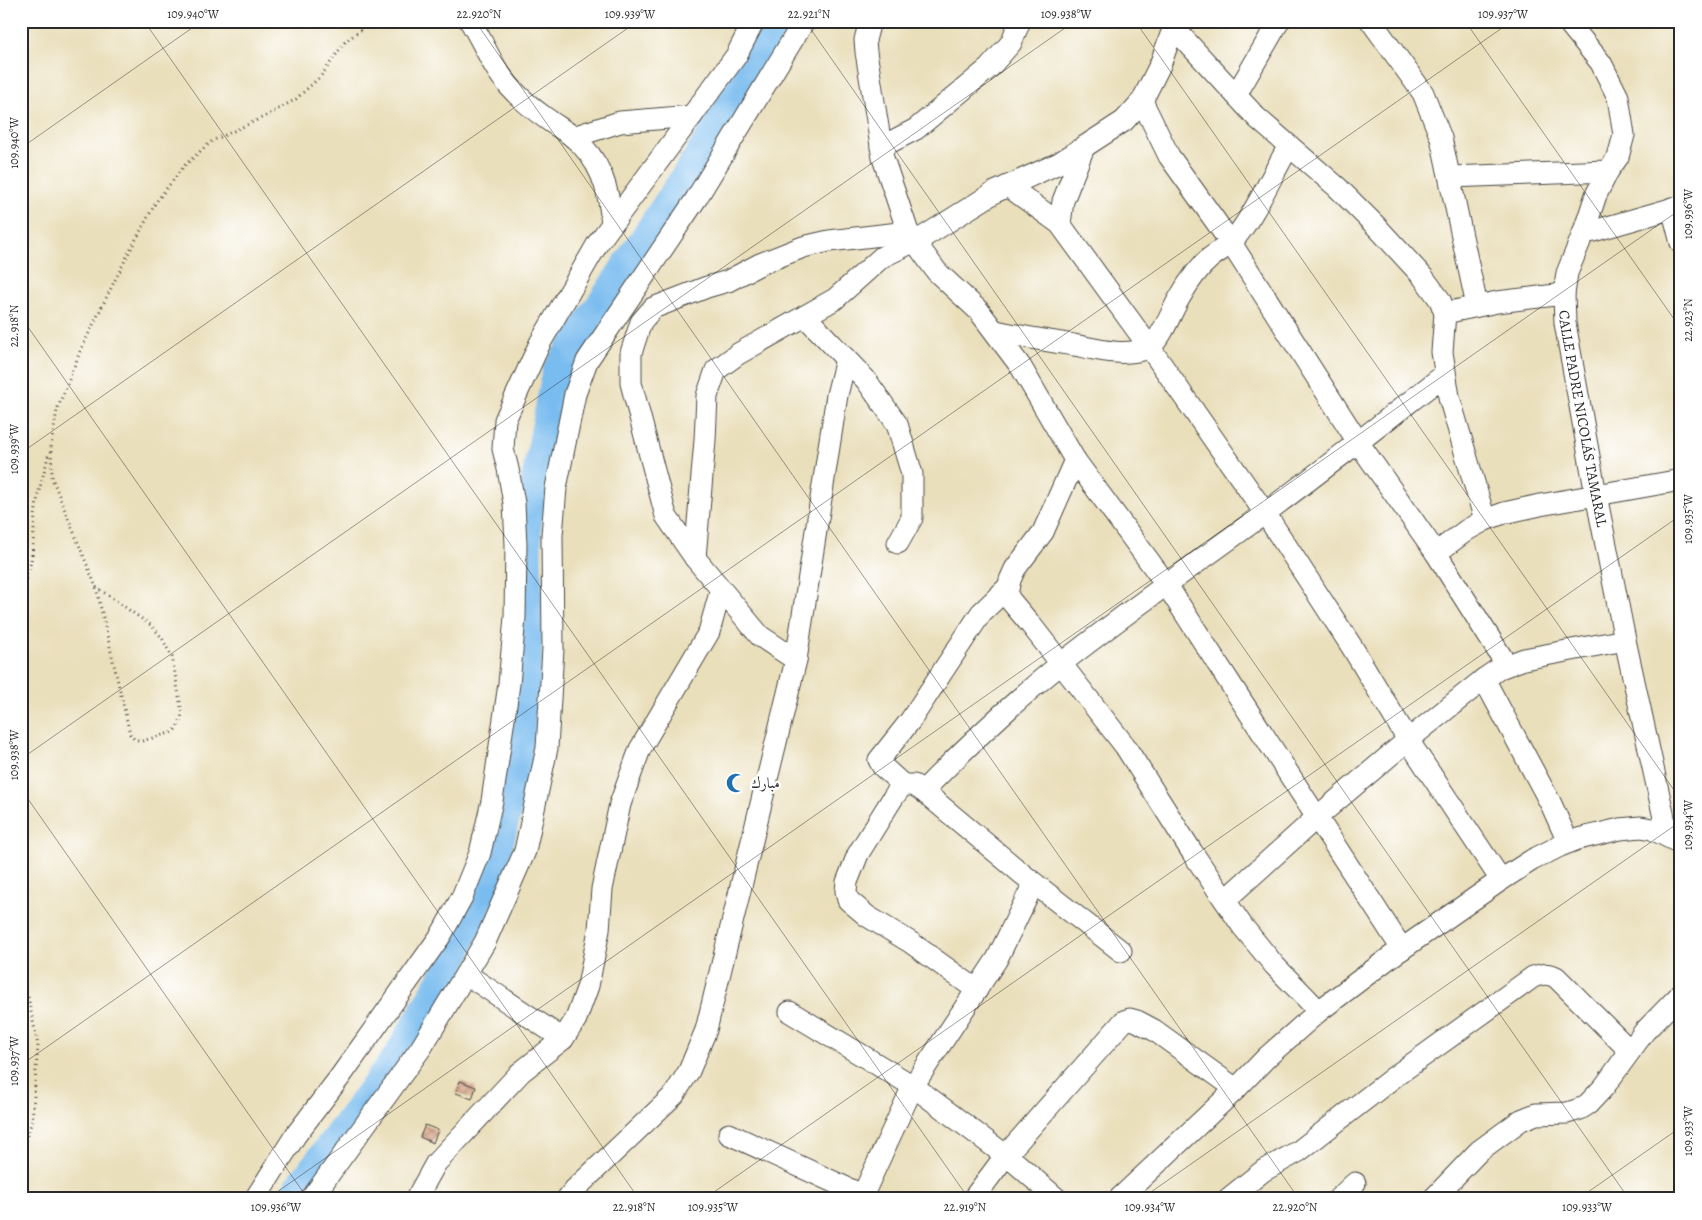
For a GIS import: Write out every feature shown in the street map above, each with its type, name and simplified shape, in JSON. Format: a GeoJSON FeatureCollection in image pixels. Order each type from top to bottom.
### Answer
{"type":"FeatureCollection","features":[{"type":"Feature","properties":{"kind":"street"},"geometry":{"type":"LineString","coordinates":[[470,21],[491,61],[510,87],[545,118],[572,136],[592,157],[603,177],[610,200],[612,224]]}},
{"type":"Feature","properties":{"kind":"street"},"geometry":{"type":"LineString","coordinates":[[255,1199],[295,1136],[340,1077],[441,936],[462,897],[480,854],[492,801],[509,684],[515,617],[516,545],[514,503],[503,448],[505,420],[540,343],[574,281],[598,243],[736,56],[754,21]]}},
{"type":"Feature","properties":{"kind":"street"},"geometry":{"type":"LineString","coordinates":[[312,1199],[421,1048],[486,942],[525,851],[547,748],[554,649],[552,535],[556,488],[575,394],[588,361],[696,199],[804,21]]}},
{"type":"Feature","properties":{"kind":"street"},"geometry":{"type":"LineString","coordinates":[[870,21],[865,40],[866,52],[883,158],[912,237],[937,272],[966,297],[996,331],[1021,366],[1075,460],[1166,584],[1402,949]]}},
{"type":"Feature","properties":{"kind":"street"},"geometry":{"type":"LineString","coordinates":[[882,147],[916,129],[989,68],[1011,43],[1020,21]]}},
{"type":"Feature","properties":{"kind":"street"},"geometry":{"type":"LineString","coordinates":[[1236,95],[1279,21]]}},
{"type":"Feature","properties":{"kind":"street"},"geometry":{"type":"LineString","coordinates":[[1372,21],[1423,93],[1442,138],[1477,306]]}},
{"type":"Feature","properties":{"kind":"street","name":"CALLE PADRE NICOLÁS TAMARAL"},"geometry":{"type":"LineString","coordinates":[[1567,21],[1601,64],[1618,97],[1624,136],[1618,157],[1608,171],[1596,195],[1567,273],[1564,294],[1565,323],[1625,640],[1674,840]]}},
{"type":"Feature","properties":{"kind":"street"},"geometry":{"type":"LineString","coordinates":[[695,558],[707,396],[716,370],[738,354],[835,299],[882,257],[912,237],[995,192],[1059,163],[1124,121],[1142,102],[1160,65],[1175,24],[1258,118],[1337,187],[1423,277],[1440,300],[1445,313],[1442,352],[1448,397],[1485,520]]}},
{"type":"Feature","properties":{"kind":"street"},"geometry":{"type":"LineString","coordinates":[[1142,102],[1169,156],[1231,243],[1358,442],[1436,553],[1506,664]]}},
{"type":"Feature","properties":{"kind":"street"},"geometry":{"type":"LineString","coordinates":[[572,136],[620,122],[692,116]]}},
{"type":"Feature","properties":{"kind":"street"},"geometry":{"type":"LineString","coordinates":[[1060,224],[1063,201],[1084,146]]}},
{"type":"Feature","properties":{"kind":"street"},"geometry":{"type":"LineString","coordinates":[[996,331],[1101,350],[1135,352],[1150,348],[1158,339],[1176,303],[1196,272],[1210,258],[1231,243],[1254,210],[1289,146]]}},
{"type":"Feature","properties":{"kind":"street"},"geometry":{"type":"LineString","coordinates":[[1450,177],[1608,171]]}},
{"type":"Feature","properties":{"kind":"street"},"geometry":{"type":"LineString","coordinates":[[1008,186],[1060,224],[1150,348],[1265,513],[1352,647],[1408,740],[1501,880]]}},
{"type":"Feature","properties":{"kind":"street"},"geometry":{"type":"LineString","coordinates":[[1583,234],[1676,207],[1681,242]]}},
{"type":"Feature","properties":{"kind":"street"},"geometry":{"type":"LineString","coordinates":[[796,660],[760,636],[695,558],[666,516],[632,383],[631,354],[641,322],[653,308],[728,281],[760,264],[803,247],[829,241],[912,237]]}},
{"type":"Feature","properties":{"kind":"street"},"geometry":{"type":"LineString","coordinates":[[1445,313],[1497,302],[1564,294]]}},
{"type":"Feature","properties":{"kind":"street"},"geometry":{"type":"LineString","coordinates":[[805,316],[866,380],[897,424],[912,474],[912,518],[898,543]]}},
{"type":"Feature","properties":{"kind":"street"},"geometry":{"type":"LineString","coordinates":[[567,1199],[575,1189],[674,1095],[689,1072],[706,1030],[796,660],[836,405],[846,359]]}},
{"type":"Feature","properties":{"kind":"street"},"geometry":{"type":"LineString","coordinates":[[976,990],[910,942],[867,916],[848,900],[847,882],[858,854],[894,796],[913,788],[958,755],[1001,715],[1061,664],[1166,584],[1265,513],[1444,375]]}},
{"type":"Feature","properties":{"kind":"street"},"geometry":{"type":"LineString","coordinates":[[1075,460],[1043,532],[1015,569],[1008,588],[981,614],[910,721],[879,760],[883,767],[913,788],[1121,951]]}},
{"type":"Feature","properties":{"kind":"street"},"geometry":{"type":"LineString","coordinates":[[1436,553],[1450,541],[1485,520],[1504,513],[1596,494],[1681,480]]}},
{"type":"Feature","properties":{"kind":"street"},"geometry":{"type":"LineString","coordinates":[[1008,588],[1010,600],[1125,746],[1192,852],[1243,927],[1274,966],[1319,1011]]}},
{"type":"Feature","properties":{"kind":"street"},"geometry":{"type":"LineString","coordinates":[[416,1199],[436,1163],[521,1072],[562,1039],[576,1019],[588,986],[599,930],[602,890],[620,804],[640,749],[709,632],[721,590]]}},
{"type":"Feature","properties":{"kind":"street"},"geometry":{"type":"LineString","coordinates":[[1225,900],[1316,818],[1408,740],[1484,679],[1506,664],[1625,640]]}},
{"type":"Feature","properties":{"kind":"street"},"geometry":{"type":"LineString","coordinates":[[1484,679],[1534,772],[1568,842]]}},
{"type":"Feature","properties":{"kind":"street"},"geometry":{"type":"LineString","coordinates":[[1119,1199],[1236,1089],[1267,1057],[1319,1011],[1402,949],[1501,880],[1532,860],[1568,842],[1620,829],[1641,827],[1652,829],[1674,840]]}},
{"type":"Feature","properties":{"kind":"street"},"geometry":{"type":"LineString","coordinates":[[729,1134],[862,1197],[913,1086],[997,959],[1034,883]]}},
{"type":"Feature","properties":{"kind":"street"},"geometry":{"type":"LineString","coordinates":[[466,974],[562,1039]]}},
{"type":"Feature","properties":{"kind":"street"},"geometry":{"type":"LineString","coordinates":[[1228,1199],[1263,1171],[1299,1151],[1394,1077],[1533,977],[1541,974],[1549,974],[1556,977],[1630,1051]]}},
{"type":"Feature","properties":{"kind":"street"},"geometry":{"type":"LineString","coordinates":[[1441,1196],[1479,1151],[1521,1120],[1536,1114],[1567,1114],[1588,1104],[1604,1087],[1644,1032],[1681,994]]}},
{"type":"Feature","properties":{"kind":"street"},"geometry":{"type":"LineString","coordinates":[[790,1012],[913,1086],[1006,1155],[1057,1199]]}},
{"type":"Feature","properties":{"kind":"street"},"geometry":{"type":"LineString","coordinates":[[973,1199],[1006,1155],[1124,1021],[1130,1019],[1138,1021],[1154,1030],[1236,1089]]}},
{"type":"Feature","properties":{"kind":"street"},"geometry":{"type":"LineString","coordinates":[[1338,1199],[1355,1183]]}},
{"type":"Feature","properties":{"kind":"path"},"geometry":{"type":"LineString","coordinates":[[21,588],[26,580],[32,549],[36,508],[51,446],[57,410],[81,349],[156,202],[185,164],[212,141],[268,115],[296,99],[320,76],[345,42],[372,21]]}},
{"type":"Feature","properties":{"kind":"path"},"geometry":{"type":"LineString","coordinates":[[51,446],[52,478],[96,587],[130,734],[134,739],[142,740],[173,732],[180,724],[182,713],[172,656],[162,638],[152,626],[96,587]]}},
{"type":"Feature","properties":{"kind":"path"},"geometry":{"type":"LineString","coordinates":[[21,973],[38,1045],[32,1121],[21,1153]]}},
{"type":"Feature","properties":{"kind":"building"},"geometry":{"type":"Polygon","coordinates":[[[460,1081],[476,1087],[472,1099],[456,1093],[460,1081]]]}},
{"type":"Feature","properties":{"kind":"building"},"geometry":{"type":"Polygon","coordinates":[[[425,1125],[438,1130],[433,1143],[420,1137],[425,1125]]]}},
{"type":"Feature","properties":{"kind":"waterway"},"geometry":{"type":"LineString","coordinates":[[290,1199],[397,1057],[453,960],[493,868],[517,771],[528,662],[527,523],[557,370],[694,163],[781,21]]}},
{"type":"Feature","properties":{"kind":"place","name":"مبارك"},"geometry":{"type":"Point","coordinates":[736,783]}}]}
